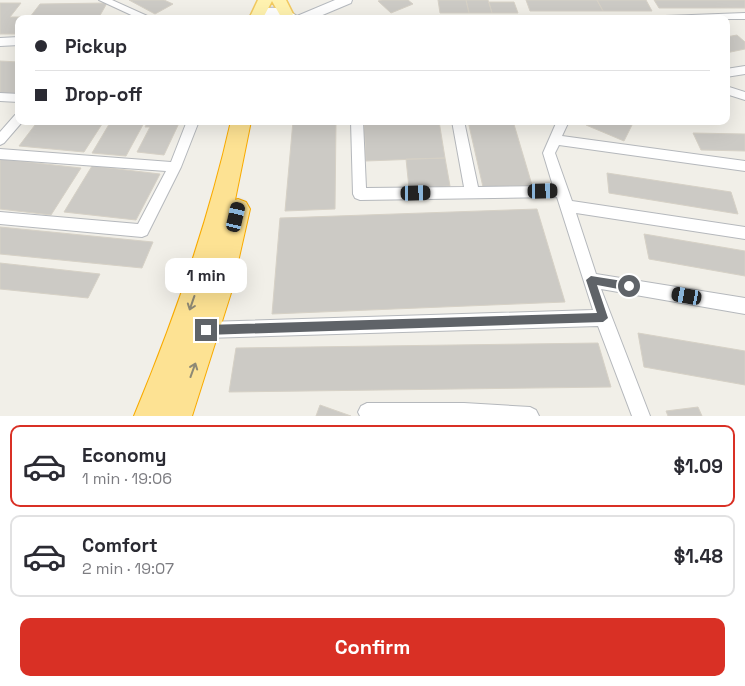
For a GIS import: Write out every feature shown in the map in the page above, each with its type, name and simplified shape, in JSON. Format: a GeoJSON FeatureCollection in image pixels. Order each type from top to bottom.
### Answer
{"type":"FeatureCollection","features":[{"type":"Feature","properties":{"kind":"highway"},"geometry":{"type":"LineString","coordinates":[[150,416],[172,361],[219,222],[240,125]]}},
{"type":"Feature","properties":{"kind":"highway"},"geometry":{"type":"LineString","coordinates":[[176,416],[218,293],[240,202],[254,125]]}},
{"type":"Feature","properties":{"kind":"main road"},"geometry":{"type":"LineString","coordinates":[[256,15],[265,0]]}},
{"type":"Feature","properties":{"kind":"main road"},"geometry":{"type":"LineString","coordinates":[[279,0],[288,15]]}},
{"type":"Feature","properties":{"kind":"street"},"geometry":{"type":"LineString","coordinates":[[104,0],[140,15]]}},
{"type":"Feature","properties":{"kind":"street"},"geometry":{"type":"LineString","coordinates":[[291,15],[321,0]]}},
{"type":"Feature","properties":{"kind":"street"},"geometry":{"type":"LineString","coordinates":[[311,15],[346,0]]}},
{"type":"Feature","properties":{"kind":"street"},"geometry":{"type":"LineString","coordinates":[[261,15],[269,12],[284,15]]}},
{"type":"Feature","properties":{"kind":"street"},"geometry":{"type":"LineString","coordinates":[[730,16],[745,16]]}},
{"type":"Feature","properties":{"kind":"street"},"geometry":{"type":"LineString","coordinates":[[0,42],[15,41]]}},
{"type":"Feature","properties":{"kind":"street"},"geometry":{"type":"LineString","coordinates":[[0,50],[15,49]]}},
{"type":"Feature","properties":{"kind":"street"},"geometry":{"type":"LineString","coordinates":[[730,72],[745,70]]}},
{"type":"Feature","properties":{"kind":"street"},"geometry":{"type":"LineString","coordinates":[[730,91],[745,96]]}},
{"type":"Feature","properties":{"kind":"street"},"geometry":{"type":"LineString","coordinates":[[0,97],[15,98]]}},
{"type":"Feature","properties":{"kind":"street"},"geometry":{"type":"LineString","coordinates":[[0,140],[15,123]]}},
{"type":"Feature","properties":{"kind":"street"},"geometry":{"type":"LineString","coordinates":[[0,218],[142,231],[175,167],[191,125]]}},
{"type":"Feature","properties":{"kind":"street"},"geometry":{"type":"LineString","coordinates":[[357,125],[360,194],[561,191]]}},
{"type":"Feature","properties":{"kind":"street"},"geometry":{"type":"LineString","coordinates":[[459,125],[472,192]]}},
{"type":"Feature","properties":{"kind":"street"},"geometry":{"type":"LineString","coordinates":[[561,125],[549,153],[603,318],[641,416]]}},
{"type":"Feature","properties":{"kind":"street"},"geometry":{"type":"LineString","coordinates":[[555,140],[745,166]]}},
{"type":"Feature","properties":{"kind":"street"},"geometry":{"type":"LineString","coordinates":[[0,154],[175,167]]}},
{"type":"Feature","properties":{"kind":"street"},"geometry":{"type":"LineString","coordinates":[[566,206],[745,233]]}},
{"type":"Feature","properties":{"kind":"street"},"geometry":{"type":"LineString","coordinates":[[591,280],[745,306]]}},
{"type":"Feature","properties":{"kind":"street"},"geometry":{"type":"LineString","coordinates":[[206,330],[603,318]]}},
{"type":"Feature","properties":{"kind":"street"},"geometry":{"type":"LineString","coordinates":[[366,412],[464,412],[530,416]]}},
{"type":"Feature","properties":{"kind":"building"},"geometry":{"type":"Polygon","coordinates":[[[129,0],[164,0],[173,4],[155,14],[129,0]]]}},
{"type":"Feature","properties":{"kind":"building"},"geometry":{"type":"Polygon","coordinates":[[[408,0],[413,4],[391,13],[378,1],[408,0]]]}},
{"type":"Feature","properties":{"kind":"building"},"geometry":{"type":"Polygon","coordinates":[[[438,0],[466,0],[469,13],[440,13],[438,0]]]}},
{"type":"Feature","properties":{"kind":"building"},"geometry":{"type":"Polygon","coordinates":[[[466,0],[488,0],[492,13],[469,13],[466,0]]]}},
{"type":"Feature","properties":{"kind":"building"},"geometry":{"type":"Polygon","coordinates":[[[526,0],[597,0],[603,11],[530,11],[526,0]]]}},
{"type":"Feature","properties":{"kind":"building"},"geometry":{"type":"Polygon","coordinates":[[[597,0],[646,0],[652,11],[603,11],[597,0]]]}},
{"type":"Feature","properties":{"kind":"building"},"geometry":{"type":"Polygon","coordinates":[[[654,0],[745,0],[745,8],[659,8],[654,0]]]}},
{"type":"Feature","properties":{"kind":"building"},"geometry":{"type":"Polygon","coordinates":[[[489,2],[514,2],[518,13],[492,13],[489,2]]]}},
{"type":"Feature","properties":{"kind":"building"},"geometry":{"type":"Polygon","coordinates":[[[0,3],[21,3],[10,17],[15,17],[15,34],[0,34],[0,3]]]}},
{"type":"Feature","properties":{"kind":"building"},"geometry":{"type":"Polygon","coordinates":[[[107,3],[100,15],[32,15],[40,4],[107,3]]]}},
{"type":"Feature","properties":{"kind":"building"},"geometry":{"type":"Polygon","coordinates":[[[737,35],[745,42],[745,49],[730,52],[730,36],[737,35]]]}},
{"type":"Feature","properties":{"kind":"building"},"geometry":{"type":"Polygon","coordinates":[[[0,61],[15,62],[15,96],[0,94],[0,61]]]}},
{"type":"Feature","properties":{"kind":"building"},"geometry":{"type":"Polygon","coordinates":[[[35,125],[101,125],[84,152],[19,146],[35,125]]]}},
{"type":"Feature","properties":{"kind":"building"},"geometry":{"type":"Polygon","coordinates":[[[109,125],[143,125],[126,156],[92,153],[109,125]]]}},
{"type":"Feature","properties":{"kind":"building"},"geometry":{"type":"Polygon","coordinates":[[[146,125],[178,125],[164,155],[137,152],[150,127],[145,127],[146,125]]]}},
{"type":"Feature","properties":{"kind":"building"},"geometry":{"type":"Polygon","coordinates":[[[293,125],[336,125],[335,209],[285,211],[293,125]]]}},
{"type":"Feature","properties":{"kind":"building"},"geometry":{"type":"Polygon","coordinates":[[[364,125],[440,125],[445,158],[366,161],[364,125]]]}},
{"type":"Feature","properties":{"kind":"building"},"geometry":{"type":"Polygon","coordinates":[[[469,125],[514,125],[532,185],[483,187],[469,125]]]}},
{"type":"Feature","properties":{"kind":"building"},"geometry":{"type":"Polygon","coordinates":[[[586,125],[632,125],[624,141],[586,125]]]}},
{"type":"Feature","properties":{"kind":"building"},"geometry":{"type":"Polygon","coordinates":[[[693,133],[745,134],[745,151],[701,150],[693,133]]]}},
{"type":"Feature","properties":{"kind":"building"},"geometry":{"type":"Polygon","coordinates":[[[445,158],[450,186],[409,188],[406,159],[445,158]]]}},
{"type":"Feature","properties":{"kind":"building"},"geometry":{"type":"Polygon","coordinates":[[[0,159],[81,168],[51,215],[0,209],[0,159]]]}},
{"type":"Feature","properties":{"kind":"building"},"geometry":{"type":"Polygon","coordinates":[[[92,166],[160,174],[136,220],[64,212],[92,166]]]}},
{"type":"Feature","properties":{"kind":"building"},"geometry":{"type":"Polygon","coordinates":[[[607,173],[731,192],[738,214],[609,193],[607,173]]]}},
{"type":"Feature","properties":{"kind":"building"},"geometry":{"type":"Polygon","coordinates":[[[537,209],[565,302],[272,314],[280,218],[537,209]]]}},
{"type":"Feature","properties":{"kind":"building"},"geometry":{"type":"Polygon","coordinates":[[[0,227],[153,242],[142,268],[0,254],[0,227]]]}},
{"type":"Feature","properties":{"kind":"building"},"geometry":{"type":"Polygon","coordinates":[[[644,234],[745,251],[745,276],[649,259],[644,234]]]}},
{"type":"Feature","properties":{"kind":"building"},"geometry":{"type":"Polygon","coordinates":[[[0,263],[100,274],[88,298],[0,289],[0,263]]]}},
{"type":"Feature","properties":{"kind":"building"},"geometry":{"type":"Polygon","coordinates":[[[638,333],[745,351],[745,385],[644,367],[638,333]]]}},
{"type":"Feature","properties":{"kind":"building"},"geometry":{"type":"Polygon","coordinates":[[[598,343],[611,387],[229,392],[236,348],[598,343]]]}},
{"type":"Feature","properties":{"kind":"building"},"geometry":{"type":"Polygon","coordinates":[[[320,405],[351,416],[316,416],[320,405]]]}},
{"type":"Feature","properties":{"kind":"building"},"geometry":{"type":"Polygon","coordinates":[[[698,407],[702,416],[668,416],[666,411],[698,407]]]}},
{"type":"Feature","properties":{"kind":"route"},"geometry":{"type":"LineString","coordinates":[[206,330],[603,318],[591,280],[629,286]]}}]}
